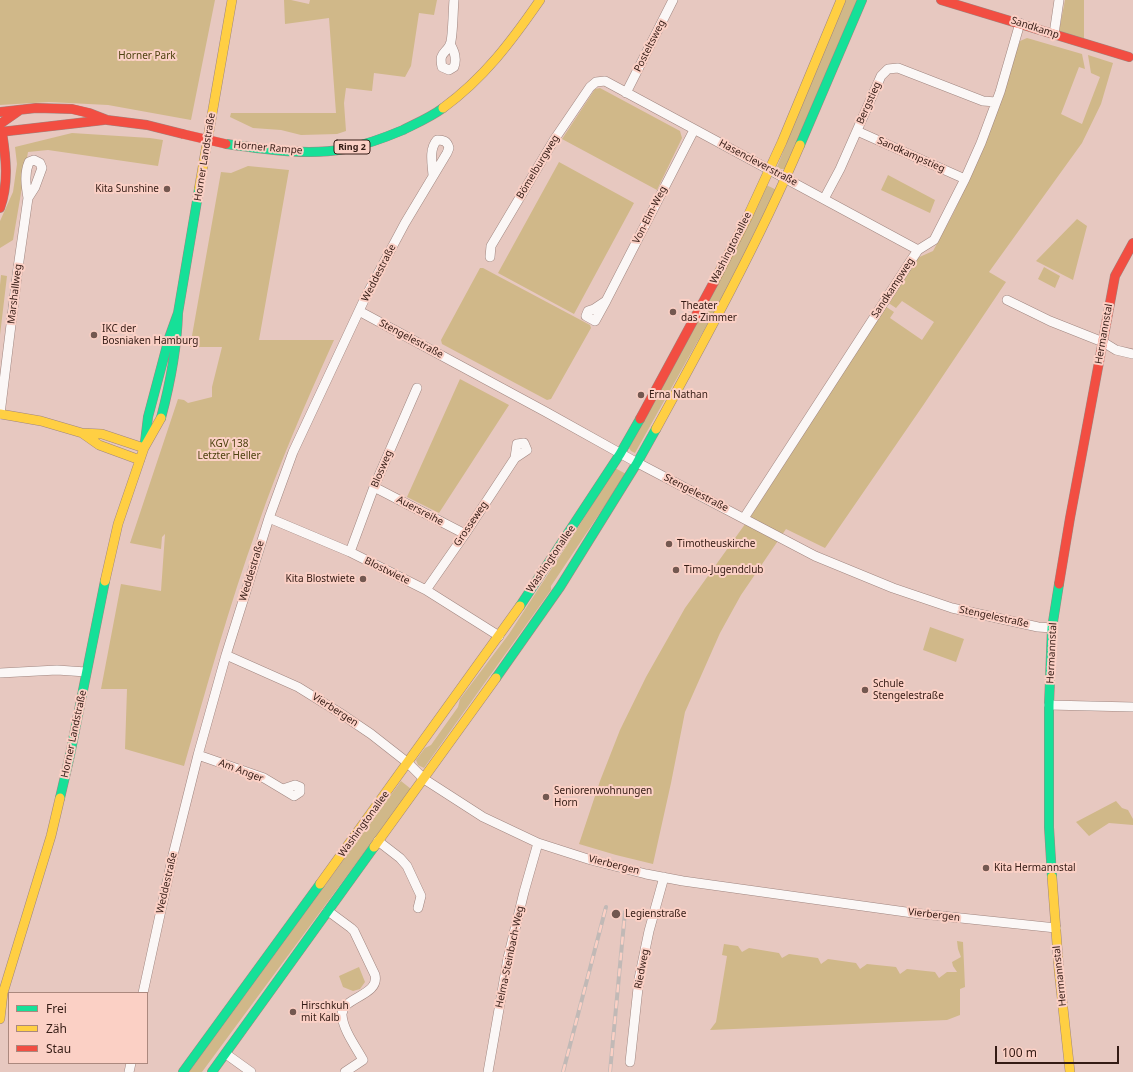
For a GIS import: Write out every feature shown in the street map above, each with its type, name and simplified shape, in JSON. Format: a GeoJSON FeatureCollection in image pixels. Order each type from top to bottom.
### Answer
{"type":"FeatureCollection","features":[{"type":"Feature","properties":{"kind":"main road","name":"Horner Landstraße"},"geometry":{"type":"LineString","coordinates":[[0,1019],[3,993],[51,836],[70,755],[86,672],[117,529],[124,504],[144,448],[160,421],[165,402],[177,339],[178,313],[232,0]]}},
{"type":"Feature","properties":{"kind":"main road","name":"Horner Rampe"},"geometry":{"type":"LineString","coordinates":[[1,130],[107,120],[147,125],[226,144],[277,150],[306,152],[344,149],[369,143],[406,129],[443,109],[465,92],[491,67],[517,34],[540,0]]}},
{"type":"Feature","properties":{"kind":"main road","name":"Washingtonallee"},"geometry":{"type":"LineString","coordinates":[[183,1072],[219,1025],[499,636],[620,454],[700,310],[770,170],[841,0]]}},
{"type":"Feature","properties":{"kind":"main road","name":"Washingtonallee"},"geometry":{"type":"LineString","coordinates":[[212,1072],[424,779],[560,587],[637,463],[721,311],[786,178],[862,0]]}},
{"type":"Feature","properties":{"kind":"main road","name":"Sandkamp"},"geometry":{"type":"LineString","coordinates":[[941,0],[1129,57]]}},
{"type":"Feature","properties":{"kind":"main road","name":"Horner Rampe"},"geometry":{"type":"LineString","coordinates":[[0,112],[42,108],[72,109],[89,113],[107,120]]}},
{"type":"Feature","properties":{"kind":"main road"},"geometry":{"type":"LineString","coordinates":[[0,208],[4,197],[6,173],[1,130],[20,110]]}},
{"type":"Feature","properties":{"kind":"main road","name":"Hermannstal"},"geometry":{"type":"LineString","coordinates":[[1070,1072],[1056,928],[1049,827],[1049,705],[1052,628],[1070,518],[1114,276],[1133,243]]}},
{"type":"Feature","properties":{"kind":"main road"},"geometry":{"type":"LineString","coordinates":[[0,414],[42,421],[82,433],[102,434],[144,448]]}},
{"type":"Feature","properties":{"kind":"main road"},"geometry":{"type":"LineString","coordinates":[[82,433],[99,445],[140,460]]}},
{"type":"Feature","properties":{"kind":"street"},"geometry":{"type":"LineString","coordinates":[[450,44],[454,0]]}},
{"type":"Feature","properties":{"kind":"street","name":"Posteltsweg"},"geometry":{"type":"LineString","coordinates":[[626,93],[673,0]]}},
{"type":"Feature","properties":{"kind":"street"},"geometry":{"type":"LineString","coordinates":[[1054,34],[1059,0]]}},
{"type":"Feature","properties":{"kind":"street","name":"Sandkampweg"},"geometry":{"type":"LineString","coordinates":[[744,518],[918,250],[934,240],[965,179],[981,143],[996,102],[1020,23]]}},
{"type":"Feature","properties":{"kind":"street","name":"Bergstieg"},"geometry":{"type":"LineString","coordinates":[[824,199],[857,131],[881,76],[888,69],[898,68],[983,101],[996,102]]}},
{"type":"Feature","properties":{"kind":"street","name":"Hasencleverstraße"},"geometry":{"type":"LineString","coordinates":[[596,82],[605,81],[918,250]]}},
{"type":"Feature","properties":{"kind":"street","name":"Bömelburgweg"},"geometry":{"type":"LineString","coordinates":[[490,257],[491,246],[554,140],[590,86],[596,82]]}},
{"type":"Feature","properties":{"kind":"street","name":"Von-Elm-Weg"},"geometry":{"type":"LineString","coordinates":[[606,301],[694,130]]}},
{"type":"Feature","properties":{"kind":"street","name":"Sandkampstieg"},"geometry":{"type":"LineString","coordinates":[[857,131],[965,179]]}},
{"type":"Feature","properties":{"kind":"street","name":"Weddestraße"},"geometry":{"type":"LineString","coordinates":[[143,992],[170,869],[198,755],[226,655],[269,518],[296,446],[359,311],[405,223],[433,175]]}},
{"type":"Feature","properties":{"kind":"street","name":"Marshallweg"},"geometry":{"type":"LineString","coordinates":[[0,414],[28,198]]}},
{"type":"Feature","properties":{"kind":"street"},"geometry":{"type":"LineString","coordinates":[[1007,300],[1050,321],[1103,342],[1116,350],[1133,354]]}},
{"type":"Feature","properties":{"kind":"street","name":"Stengelestraße"},"geometry":{"type":"LineString","coordinates":[[359,311],[546,412],[620,454],[815,556],[893,588],[952,608],[1038,627],[1052,628]]}},
{"type":"Feature","properties":{"kind":"street","name":"Blosweg"},"geometry":{"type":"LineString","coordinates":[[350,552],[374,487],[417,388]]}},
{"type":"Feature","properties":{"kind":"street","name":"Grosseweg"},"geometry":{"type":"LineString","coordinates":[[426,590],[515,458]]}},
{"type":"Feature","properties":{"kind":"street","name":"Auersreihe"},"geometry":{"type":"LineString","coordinates":[[374,487],[465,534]]}},
{"type":"Feature","properties":{"kind":"street","name":"Blostwiete"},"geometry":{"type":"LineString","coordinates":[[269,518],[350,552],[426,590],[499,636]]}},
{"type":"Feature","properties":{"kind":"street","name":"Vierbergen"},"geometry":{"type":"LineString","coordinates":[[226,655],[311,694],[371,734],[408,763],[424,779],[483,817],[538,843],[591,860],[664,877],[744,890],[913,913],[1056,928]]}},
{"type":"Feature","properties":{"kind":"street"},"geometry":{"type":"LineString","coordinates":[[0,673],[57,670],[86,672]]}},
{"type":"Feature","properties":{"kind":"street"},"geometry":{"type":"LineString","coordinates":[[1049,705],[1133,707]]}},
{"type":"Feature","properties":{"kind":"street","name":"Am Anger"},"geometry":{"type":"LineString","coordinates":[[198,755],[264,778],[283,789]]}},
{"type":"Feature","properties":{"kind":"street"},"geometry":{"type":"LineString","coordinates":[[378,841],[400,858],[407,866],[421,896],[418,908]]}},
{"type":"Feature","properties":{"kind":"street","name":"Helma-Steinbach-Weg"},"geometry":{"type":"LineString","coordinates":[[488,1072],[508,958],[538,843]]}},
{"type":"Feature","properties":{"kind":"street","name":"Riedweg"},"geometry":{"type":"LineString","coordinates":[[630,1062],[639,979],[649,931],[664,877]]}},
{"type":"Feature","properties":{"kind":"street"},"geometry":{"type":"LineString","coordinates":[[328,911],[354,931],[376,979],[376,983],[349,1004],[344,1009],[342,1014],[345,1027],[363,1060],[345,1072]]}},
{"type":"Feature","properties":{"kind":"street"},"geometry":{"type":"LineString","coordinates":[[226,1054],[251,1072]]}},
{"type":"Feature","properties":{"kind":"green space","name":"Horner Park"},"geometry":{"type":"Polygon","coordinates":[[[0,0],[215,0],[191,120],[108,105],[49,102],[0,105],[0,0]]]}},
{"type":"Feature","properties":{"kind":"green space"},"geometry":{"type":"Polygon","coordinates":[[[284,0],[309,4],[310,0],[437,0],[434,15],[419,13],[411,66],[405,77],[374,73],[372,91],[346,88],[344,103],[346,131],[337,134],[301,135],[281,130],[253,128],[230,117],[231,113],[336,113],[329,18],[285,24],[284,0]]]}},
{"type":"Feature","properties":{"kind":"green space"},"geometry":{"type":"Polygon","coordinates":[[[843,0],[857,0],[785,169],[781,169],[777,167],[843,0]]]}},
{"type":"Feature","properties":{"kind":"green space"},"geometry":{"type":"Polygon","coordinates":[[[1065,0],[1084,0],[1084,40],[1059,31],[1065,0]]]}},
{"type":"Feature","properties":{"kind":"green space"},"geometry":{"type":"Polygon","coordinates":[[[1027,38],[1082,54],[1085,69],[1079,67],[1061,114],[1082,124],[1100,77],[1091,73],[1088,55],[1113,63],[1101,104],[1082,143],[989,272],[1006,282],[825,548],[786,529],[741,595],[720,633],[685,712],[653,864],[579,844],[600,781],[620,730],[646,677],[685,608],[753,513],[885,306],[894,312],[890,318],[922,340],[934,322],[902,301],[896,308],[887,302],[915,259],[933,251],[954,212],[985,144],[1020,41],[1027,38]]]}},
{"type":"Feature","properties":{"kind":"green space"},"geometry":{"type":"Polygon","coordinates":[[[600,88],[680,131],[682,138],[657,190],[562,139],[595,89],[600,88]]]}},
{"type":"Feature","properties":{"kind":"green space"},"geometry":{"type":"Polygon","coordinates":[[[72,133],[163,140],[158,166],[48,150],[28,152],[13,240],[0,248],[0,221],[13,192],[17,164],[15,147],[72,133]]]}},
{"type":"Feature","properties":{"kind":"green space"},"geometry":{"type":"Polygon","coordinates":[[[559,162],[634,203],[574,314],[498,273],[559,162]]]}},
{"type":"Feature","properties":{"kind":"green space","name":"KGV 138 Letzter Heller"},"geometry":{"type":"Polygon","coordinates":[[[248,166],[289,170],[259,340],[334,340],[293,433],[257,528],[228,616],[184,766],[125,749],[127,689],[101,689],[121,584],[161,591],[165,534],[162,537],[161,549],[130,543],[178,399],[184,400],[188,403],[212,397],[212,387],[222,347],[190,347],[221,172],[231,173],[248,166]]]}},
{"type":"Feature","properties":{"kind":"green space"},"geometry":{"type":"Polygon","coordinates":[[[888,175],[935,200],[930,213],[881,190],[888,175]]]}},
{"type":"Feature","properties":{"kind":"green space"},"geometry":{"type":"Polygon","coordinates":[[[766,185],[777,190],[751,246],[635,453],[629,448],[766,185]]]}},
{"type":"Feature","properties":{"kind":"green space"},"geometry":{"type":"Polygon","coordinates":[[[1077,219],[1087,226],[1073,280],[1036,261],[1077,219]]]}},
{"type":"Feature","properties":{"kind":"green space"},"geometry":{"type":"Polygon","coordinates":[[[1044,267],[1060,276],[1055,288],[1038,279],[1044,267]]]}},
{"type":"Feature","properties":{"kind":"green space"},"geometry":{"type":"Polygon","coordinates":[[[480,268],[483,268],[590,325],[591,328],[551,399],[547,400],[442,344],[441,340],[480,268]]]}},
{"type":"Feature","properties":{"kind":"green space"},"geometry":{"type":"Polygon","coordinates":[[[1,275],[7,276],[0,335],[0,285],[1,275]]]}},
{"type":"Feature","properties":{"kind":"green space"},"geometry":{"type":"Polygon","coordinates":[[[460,379],[509,405],[439,513],[407,497],[460,379]]]}},
{"type":"Feature","properties":{"kind":"green space"},"geometry":{"type":"Polygon","coordinates":[[[615,468],[626,474],[551,586],[551,590],[424,768],[418,765],[416,760],[425,748],[431,745],[458,707],[460,699],[509,634],[615,468]]]}},
{"type":"Feature","properties":{"kind":"green space"},"geometry":{"type":"Polygon","coordinates":[[[930,627],[964,639],[956,662],[923,650],[930,627]]]}},
{"type":"Feature","properties":{"kind":"green space"},"geometry":{"type":"Polygon","coordinates":[[[401,781],[411,789],[202,1072],[189,1072],[401,781]]]}},
{"type":"Feature","properties":{"kind":"green space"},"geometry":{"type":"Polygon","coordinates":[[[1116,801],[1122,808],[1128,810],[1133,819],[1133,825],[1109,823],[1089,836],[1076,822],[1116,801]]]}},
{"type":"Feature","properties":{"kind":"green space"},"geometry":{"type":"Polygon","coordinates":[[[957,941],[963,942],[965,987],[960,989],[960,1015],[947,1020],[710,1030],[716,1022],[727,956],[722,955],[724,944],[738,946],[742,952],[749,948],[779,953],[782,958],[789,954],[818,958],[821,964],[828,959],[856,963],[860,969],[867,964],[896,967],[900,974],[907,969],[935,972],[939,978],[947,972],[957,972],[952,962],[961,957],[957,941]]]}},
{"type":"Feature","properties":{"kind":"green space"},"geometry":{"type":"Polygon","coordinates":[[[359,967],[365,982],[360,989],[353,991],[343,987],[339,976],[359,967]]]}},
{"type":"Feature","properties":{"kind":"railway"},"geometry":{"type":"LineString","coordinates":[[563,1072],[606,907]]}},
{"type":"Feature","properties":{"kind":"railway"},"geometry":{"type":"LineString","coordinates":[[610,1072],[625,912]]}},
{"type":"Feature","properties":{"kind":"traffic: fast"},"geometry":{"type":"LineString","coordinates":[[800,145],[862,0]]}},
{"type":"Feature","properties":{"kind":"traffic: fast"},"geometry":{"type":"LineString","coordinates":[[226,144],[300,152],[345,149],[374,141],[403,130],[443,108]]}},
{"type":"Feature","properties":{"kind":"traffic: fast"},"geometry":{"type":"LineString","coordinates":[[145,442],[148,417],[169,338],[178,313],[199,189]]}},
{"type":"Feature","properties":{"kind":"traffic: fast"},"geometry":{"type":"LineString","coordinates":[[161,418],[172,366],[178,313]]}},
{"type":"Feature","properties":{"kind":"traffic: fast"},"geometry":{"type":"LineString","coordinates":[[520,606],[620,454],[640,419]]}},
{"type":"Feature","properties":{"kind":"traffic: fast"},"geometry":{"type":"LineString","coordinates":[[496,678],[560,587],[637,463],[656,429]]}},
{"type":"Feature","properties":{"kind":"traffic: fast"},"geometry":{"type":"LineString","coordinates":[[60,798],[105,581]]}},
{"type":"Feature","properties":{"kind":"traffic: fast"},"geometry":{"type":"LineString","coordinates":[[1052,877],[1049,827],[1049,705],[1052,628],[1059,584]]}},
{"type":"Feature","properties":{"kind":"traffic: fast"},"geometry":{"type":"LineString","coordinates":[[212,1072],[374,847]]}},
{"type":"Feature","properties":{"kind":"traffic: fast"},"geometry":{"type":"LineString","coordinates":[[183,1072],[320,884]]}},
{"type":"Feature","properties":{"kind":"traffic: slow"},"geometry":{"type":"LineString","coordinates":[[199,189],[232,0]]}},
{"type":"Feature","properties":{"kind":"traffic: slow"},"geometry":{"type":"LineString","coordinates":[[443,108],[484,72],[507,45],[540,0]]}},
{"type":"Feature","properties":{"kind":"traffic: slow"},"geometry":{"type":"LineString","coordinates":[[714,282],[747,218],[782,142],[841,0]]}},
{"type":"Feature","properties":{"kind":"traffic: slow"},"geometry":{"type":"LineString","coordinates":[[656,429],[713,324],[767,218],[800,145]]}},
{"type":"Feature","properties":{"kind":"traffic: slow"},"geometry":{"type":"LineString","coordinates":[[0,414],[41,421],[82,433],[102,434],[144,448]]}},
{"type":"Feature","properties":{"kind":"traffic: slow"},"geometry":{"type":"LineString","coordinates":[[105,581],[118,524],[144,448],[161,418]]}},
{"type":"Feature","properties":{"kind":"traffic: slow"},"geometry":{"type":"LineString","coordinates":[[82,433],[99,445],[140,460]]}},
{"type":"Feature","properties":{"kind":"traffic: slow"},"geometry":{"type":"LineString","coordinates":[[320,884],[520,606]]}},
{"type":"Feature","properties":{"kind":"traffic: slow"},"geometry":{"type":"LineString","coordinates":[[374,847],[496,678]]}},
{"type":"Feature","properties":{"kind":"traffic: slow"},"geometry":{"type":"LineString","coordinates":[[0,1019],[3,993],[51,836],[60,798]]}},
{"type":"Feature","properties":{"kind":"traffic: slow"},"geometry":{"type":"LineString","coordinates":[[1052,877],[1059,971],[1070,1072]]}},
{"type":"Feature","properties":{"kind":"traffic: jam"},"geometry":{"type":"LineString","coordinates":[[941,0],[1129,57]]}},
{"type":"Feature","properties":{"kind":"traffic: jam"},"geometry":{"type":"LineString","coordinates":[[0,112],[36,108],[72,109],[89,113],[107,120],[147,125],[183,134]]}},
{"type":"Feature","properties":{"kind":"traffic: jam"},"geometry":{"type":"LineString","coordinates":[[0,124],[20,110]]}},
{"type":"Feature","properties":{"kind":"traffic: jam"},"geometry":{"type":"LineString","coordinates":[[0,132],[104,120]]}},
{"type":"Feature","properties":{"kind":"traffic: jam"},"geometry":{"type":"LineString","coordinates":[[0,130],[2,132],[6,170],[5,189],[0,208]]}},
{"type":"Feature","properties":{"kind":"traffic: jam"},"geometry":{"type":"LineString","coordinates":[[183,134],[226,144]]}},
{"type":"Feature","properties":{"kind":"traffic: jam"},"geometry":{"type":"LineString","coordinates":[[1059,584],[1115,276],[1133,243]]}},
{"type":"Feature","properties":{"kind":"traffic: jam"},"geometry":{"type":"LineString","coordinates":[[640,419],[714,282]]}},
{"type":"Feature","properties":{"kind":"place","name":"Kita Sunshine"},"geometry":{"type":"Point","coordinates":[167,189]}},
{"type":"Feature","properties":{"kind":"place","name":"Theater das Zimmer"},"geometry":{"type":"Point","coordinates":[673,312]}},
{"type":"Feature","properties":{"kind":"place","name":"IKC der Bosniaken Hamburg"},"geometry":{"type":"Point","coordinates":[94,335]}},
{"type":"Feature","properties":{"kind":"place","name":"Erna Nathan"},"geometry":{"type":"Point","coordinates":[641,395]}},
{"type":"Feature","properties":{"kind":"place","name":"Timotheuskirche"},"geometry":{"type":"Point","coordinates":[669,544]}},
{"type":"Feature","properties":{"kind":"place","name":"Timo-Jugendclub"},"geometry":{"type":"Point","coordinates":[676,570]}},
{"type":"Feature","properties":{"kind":"place","name":"Kita Blostwiete"},"geometry":{"type":"Point","coordinates":[363,579]}},
{"type":"Feature","properties":{"kind":"place","name":"Schule Stengelestraße"},"geometry":{"type":"Point","coordinates":[865,690]}},
{"type":"Feature","properties":{"kind":"place","name":"Seniorenwohnungen Horn"},"geometry":{"type":"Point","coordinates":[546,797]}},
{"type":"Feature","properties":{"kind":"place","name":"Kita Hermannstal"},"geometry":{"type":"Point","coordinates":[986,868]}},
{"type":"Feature","properties":{"kind":"place","name":"Legienstraße"},"geometry":{"type":"Point","coordinates":[616,914]}},
{"type":"Feature","properties":{"kind":"place","name":"Hirschkuh mit Kalb"},"geometry":{"type":"Point","coordinates":[293,1012]}}]}
